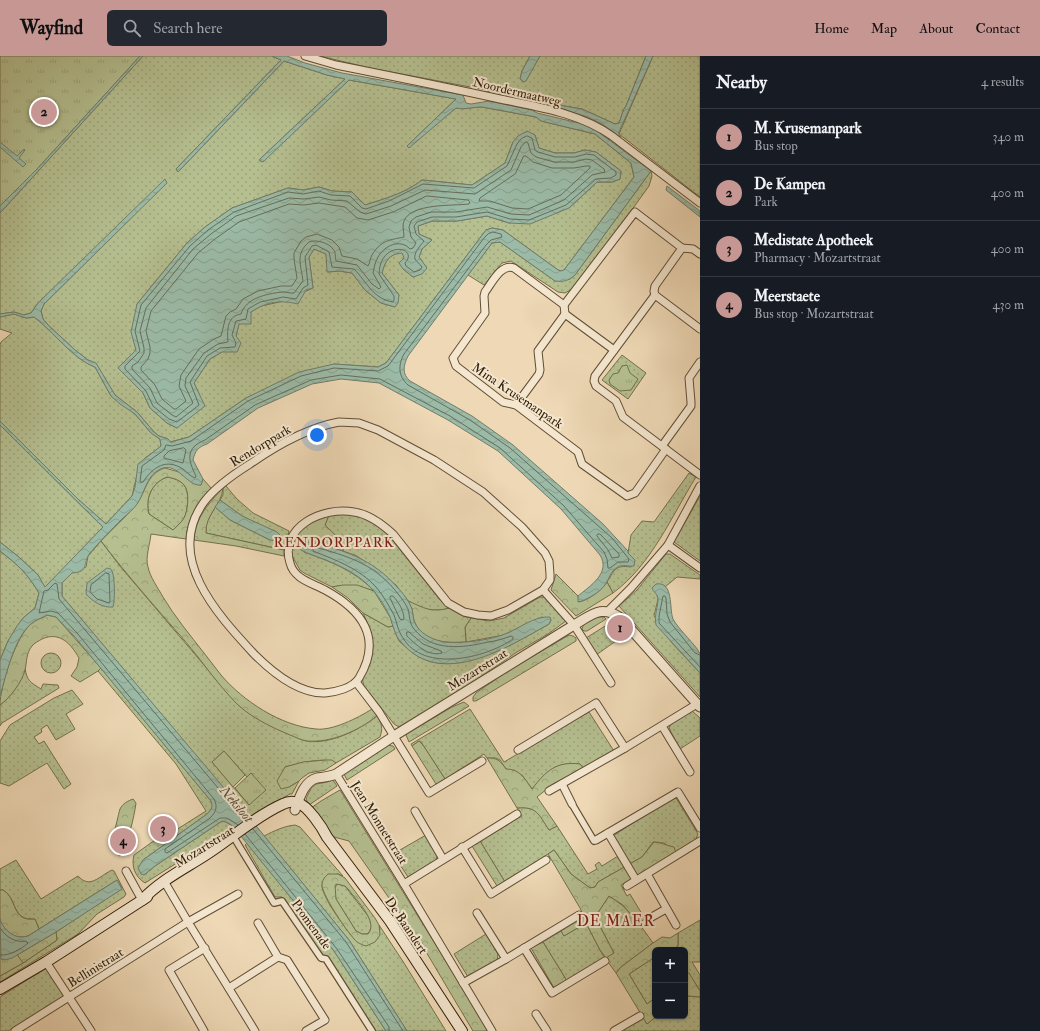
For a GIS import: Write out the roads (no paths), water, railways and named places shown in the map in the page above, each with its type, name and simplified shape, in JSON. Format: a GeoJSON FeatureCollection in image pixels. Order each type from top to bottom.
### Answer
{"type":"FeatureCollection","features":[{"type":"Feature","properties":{"kind":"main road","name":"Mozartstraat"},"geometry":{"type":"LineString","coordinates":[[0,990],[142,900],[152,889],[165,883],[204,856],[237,837],[284,803],[297,806]]}},
{"type":"Feature","properties":{"kind":"main road","name":"De Baandert"},"geometry":{"type":"LineString","coordinates":[[297,806],[305,808],[322,827],[327,837],[390,921],[462,1031]]}},
{"type":"Feature","properties":{"kind":"street","name":"Noordermaatweg"},"geometry":{"type":"LineString","coordinates":[[305,56],[336,65],[536,106],[584,120],[602,128],[700,203]]}},
{"type":"Feature","properties":{"kind":"street"},"geometry":{"type":"LineString","coordinates":[[516,405],[540,370],[538,351],[565,314],[564,305],[635,212],[682,248],[693,249],[700,254]]}},
{"type":"Feature","properties":{"kind":"street"},"geometry":{"type":"LineString","coordinates":[[682,248],[655,286],[655,295],[595,376],[594,381],[596,386],[616,401],[623,417],[700,475]]}},
{"type":"Feature","properties":{"kind":"street","name":"Mina Krusemanpark"},"geometry":{"type":"LineString","coordinates":[[564,305],[514,268],[506,267],[485,292],[486,313],[454,356],[453,362],[456,366],[503,402],[516,405],[578,452],[582,464],[627,496],[635,493],[691,406],[688,378],[700,362]]}},
{"type":"Feature","properties":{"kind":"street"},"geometry":{"type":"LineString","coordinates":[[655,295],[700,329]]}},
{"type":"Feature","properties":{"kind":"street"},"geometry":{"type":"LineString","coordinates":[[565,314],[614,350]]}},
{"type":"Feature","properties":{"kind":"street","name":"Rendorppark"},"geometry":{"type":"LineString","coordinates":[[356,682],[338,691],[316,693],[288,682],[273,672],[241,640],[209,599],[194,571],[190,556],[189,540],[194,520],[204,502],[220,485],[260,457],[313,429],[339,422],[359,423],[378,430],[434,460],[468,481],[497,504],[522,527],[545,553],[549,561],[550,580],[543,590]]}},
{"type":"Feature","properties":{"kind":"street"},"geometry":{"type":"LineString","coordinates":[[550,791],[699,706],[621,618],[608,611],[632,588],[668,545],[700,486]]}},
{"type":"Feature","properties":{"kind":"street"},"geometry":{"type":"LineString","coordinates":[[482,761],[430,793],[379,712],[356,682],[365,665],[370,648],[368,631],[362,620],[356,612],[343,601],[326,590],[302,579],[291,567],[288,548],[291,538],[298,528],[322,514],[338,511],[354,511],[368,516],[384,526],[393,534],[448,603],[464,612],[492,616],[508,610],[543,590],[574,625],[611,683]]}},
{"type":"Feature","properties":{"kind":"street"},"geometry":{"type":"LineString","coordinates":[[668,545],[700,568]]}},
{"type":"Feature","properties":{"kind":"street","name":"Mozartstraat"},"geometry":{"type":"LineString","coordinates":[[297,806],[305,786],[311,780],[329,777],[336,774],[394,736],[574,625],[599,612],[608,611]]}},
{"type":"Feature","properties":{"kind":"street"},"geometry":{"type":"LineString","coordinates":[[518,750],[596,703],[625,748]]}},
{"type":"Feature","properties":{"kind":"street"},"geometry":{"type":"LineString","coordinates":[[662,726],[690,772]]}},
{"type":"Feature","properties":{"kind":"street","name":"Jean Monnetstraat"},"geometry":{"type":"LineString","coordinates":[[336,774],[492,1031]]}},
{"type":"Feature","properties":{"kind":"street"},"geometry":{"type":"LineString","coordinates":[[562,784],[594,841],[678,792],[700,828]]}},
{"type":"Feature","properties":{"kind":"street"},"geometry":{"type":"LineString","coordinates":[[415,811],[443,859]]}},
{"type":"Feature","properties":{"kind":"street","name":"Jean Monnetstraat"},"geometry":{"type":"LineString","coordinates":[[404,884],[517,814]]}},
{"type":"Feature","properties":{"kind":"street"},"geometry":{"type":"LineString","coordinates":[[608,833],[636,880]]}},
{"type":"Feature","properties":{"kind":"street","name":"Promenade"},"geometry":{"type":"LineString","coordinates":[[237,837],[274,903],[282,901],[321,958],[326,960],[372,1031]]}},
{"type":"Feature","properties":{"kind":"street"},"geometry":{"type":"LineString","coordinates":[[626,886],[700,841]]}},
{"type":"Feature","properties":{"kind":"street"},"geometry":{"type":"LineString","coordinates":[[462,847],[491,894],[546,860]]}},
{"type":"Feature","properties":{"kind":"street"},"geometry":{"type":"LineString","coordinates":[[126,871],[142,900]]}},
{"type":"Feature","properties":{"kind":"street"},"geometry":{"type":"LineString","coordinates":[[647,874],[676,925]]}},
{"type":"Feature","properties":{"kind":"street"},"geometry":{"type":"LineString","coordinates":[[165,883],[256,1031]]}},
{"type":"Feature","properties":{"kind":"street","name":"Bellinistraat"},"geometry":{"type":"LineString","coordinates":[[20,1030],[69,997],[188,922],[238,894]]}},
{"type":"Feature","properties":{"kind":"street"},"geometry":{"type":"LineString","coordinates":[[650,918],[666,909]]}},
{"type":"Feature","properties":{"kind":"street"},"geometry":{"type":"LineString","coordinates":[[477,913],[506,959]]}},
{"type":"Feature","properties":{"kind":"street"},"geometry":{"type":"LineString","coordinates":[[463,984],[579,915]]}},
{"type":"Feature","properties":{"kind":"street"},"geometry":{"type":"LineString","coordinates":[[258,923],[278,957],[287,960],[325,1020],[306,1031]]}},
{"type":"Feature","properties":{"kind":"street"},"geometry":{"type":"LineString","coordinates":[[204,1031],[169,970],[205,948]]}},
{"type":"Feature","properties":{"kind":"street"},"geometry":{"type":"LineString","coordinates":[[524,948],[552,993],[605,961]]}},
{"type":"Feature","properties":{"kind":"street"},"geometry":{"type":"LineString","coordinates":[[229,988],[278,957]]}},
{"type":"Feature","properties":{"kind":"street"},"geometry":{"type":"LineString","coordinates":[[46,962],[91,1031]]}},
{"type":"Feature","properties":{"kind":"street"},"geometry":{"type":"LineString","coordinates":[[536,1014],[547,1031]]}},
{"type":"Feature","properties":{"kind":"street"},"geometry":{"type":"LineString","coordinates":[[614,1031],[640,1016]]}},
{"type":"Feature","properties":{"kind":"water"},"geometry":{"type":"Polygon","coordinates":[[[140,56],[143,56],[0,213],[0,206],[38,168],[140,56]]]}},
{"type":"Feature","properties":{"kind":"water","name":"Neksloot"},"geometry":{"type":"Polygon","coordinates":[[[272,56],[287,56],[305,63],[342,73],[463,95],[466,103],[471,104],[489,101],[532,110],[537,113],[579,123],[593,128],[651,171],[575,275],[568,280],[555,281],[500,242],[492,243],[408,356],[404,366],[406,376],[410,381],[472,416],[513,445],[603,524],[628,551],[628,553],[635,560],[634,566],[620,566],[616,568],[603,588],[597,593],[578,602],[578,596],[598,578],[601,573],[603,562],[600,555],[561,509],[498,451],[448,420],[379,383],[341,379],[312,384],[258,408],[207,444],[201,446],[196,452],[193,460],[203,479],[201,485],[196,485],[172,468],[166,467],[155,472],[149,480],[140,500],[90,553],[83,569],[72,573],[62,583],[62,596],[262,833],[349,940],[407,1031],[386,1031],[334,951],[229,823],[222,821],[144,875],[141,874],[138,868],[143,860],[207,814],[212,808],[211,801],[74,636],[56,617],[47,615],[37,620],[25,630],[11,658],[0,696],[0,660],[8,641],[17,626],[23,618],[35,608],[39,593],[22,570],[0,551],[0,542],[38,575],[45,587],[103,527],[0,425],[0,421],[79,500],[106,524],[132,496],[135,487],[138,464],[161,446],[160,439],[151,433],[135,414],[111,396],[95,367],[71,352],[34,317],[26,318],[14,314],[0,317],[0,314],[14,312],[24,315],[31,313],[38,303],[165,179],[167,183],[44,304],[41,311],[43,319],[48,325],[75,350],[88,360],[96,363],[115,395],[137,412],[154,432],[171,442],[189,437],[246,398],[299,372],[334,364],[378,367],[386,363],[486,230],[492,228],[503,230],[558,270],[564,270],[634,177],[631,163],[595,134],[541,121],[536,117],[482,107],[463,109],[456,108],[409,148],[407,146],[456,99],[349,80],[263,162],[259,160],[345,79],[327,75],[284,61],[178,172],[176,169],[281,60],[272,56]]]}},
{"type":"Feature","properties":{"kind":"water"},"geometry":{"type":"Polygon","coordinates":[[[530,56],[540,56],[524,82],[520,79],[522,71],[530,56]]]}},
{"type":"Feature","properties":{"kind":"water"},"geometry":{"type":"Polygon","coordinates":[[[646,56],[653,56],[619,132],[621,138],[602,124],[588,117],[525,99],[485,91],[487,89],[501,90],[582,109],[615,124],[619,123],[646,56]]]}},
{"type":"Feature","properties":{"kind":"water"},"geometry":{"type":"Polygon","coordinates":[[[527,131],[535,135],[539,148],[555,153],[574,153],[585,150],[596,152],[621,171],[620,179],[612,182],[597,182],[569,208],[530,224],[509,223],[487,216],[457,221],[432,221],[418,226],[419,234],[432,240],[422,249],[419,257],[427,268],[422,274],[413,277],[403,269],[399,263],[404,258],[402,253],[394,255],[388,259],[383,269],[382,273],[399,295],[398,303],[395,307],[381,303],[365,290],[352,273],[339,271],[327,272],[326,254],[314,249],[309,257],[313,288],[306,290],[298,304],[274,302],[257,308],[251,312],[251,324],[239,324],[236,336],[241,343],[237,352],[222,352],[210,359],[194,383],[205,406],[177,428],[167,423],[150,408],[143,393],[118,368],[136,350],[131,332],[137,304],[187,243],[205,227],[232,208],[288,188],[303,190],[319,187],[332,191],[352,192],[365,205],[409,189],[422,180],[472,185],[505,163],[513,142],[518,136],[527,131]]]}},
{"type":"Feature","properties":{"kind":"water"},"geometry":{"type":"Polygon","coordinates":[[[0,142],[17,156],[24,149],[25,150],[19,158],[26,164],[23,167],[0,147],[0,142]]]}},
{"type":"Feature","properties":{"kind":"water"},"geometry":{"type":"Polygon","coordinates":[[[667,186],[700,211],[700,217],[666,190],[667,186]]]}},
{"type":"Feature","properties":{"kind":"water"},"geometry":{"type":"Polygon","coordinates":[[[220,500],[242,516],[277,532],[280,535],[280,540],[270,540],[230,520],[215,507],[220,500]]]}},
{"type":"Feature","properties":{"kind":"water"},"geometry":{"type":"Polygon","coordinates":[[[307,542],[344,552],[367,562],[378,569],[406,597],[412,609],[416,626],[427,636],[436,640],[445,642],[467,642],[484,640],[505,634],[538,618],[550,617],[551,620],[549,624],[514,643],[475,660],[455,663],[435,663],[417,656],[399,640],[383,604],[368,585],[347,570],[301,550],[300,547],[307,542]]]}},
{"type":"Feature","properties":{"kind":"water"},"geometry":{"type":"Polygon","coordinates":[[[107,568],[111,569],[114,578],[113,607],[106,607],[98,604],[86,594],[87,583],[107,568]]]}},
{"type":"Feature","properties":{"kind":"water"},"geometry":{"type":"Polygon","coordinates":[[[656,584],[662,584],[666,587],[670,597],[673,619],[700,654],[700,673],[656,625],[655,617],[658,599],[652,588],[656,584]]]}},
{"type":"Feature","properties":{"kind":"water"},"geometry":{"type":"Polygon","coordinates":[[[117,880],[122,889],[56,932],[12,958],[5,960],[1,959],[0,920],[11,934],[19,937],[28,936],[117,880]]]}},
{"type":"Feature","properties":{"kind":"place","name":"De Kampen"},"geometry":{"type":"Point","coordinates":[44,112]}},
{"type":"Feature","properties":{"kind":"place","name":"M. Krusemanpark"},"geometry":{"type":"Point","coordinates":[620,628]}},
{"type":"Feature","properties":{"kind":"place","name":"Medistate Apotheek"},"geometry":{"type":"Point","coordinates":[163,829]}},
{"type":"Feature","properties":{"kind":"place","name":"Meerstaete"},"geometry":{"type":"Point","coordinates":[123,841]}},
{"type":"Feature","properties":{"kind":"district","name":"RENDORPPARK"},"geometry":{"type":"Point","coordinates":[334,542]}},
{"type":"Feature","properties":{"kind":"district","name":"DE MAER"},"geometry":{"type":"Point","coordinates":[616,921]}}]}
